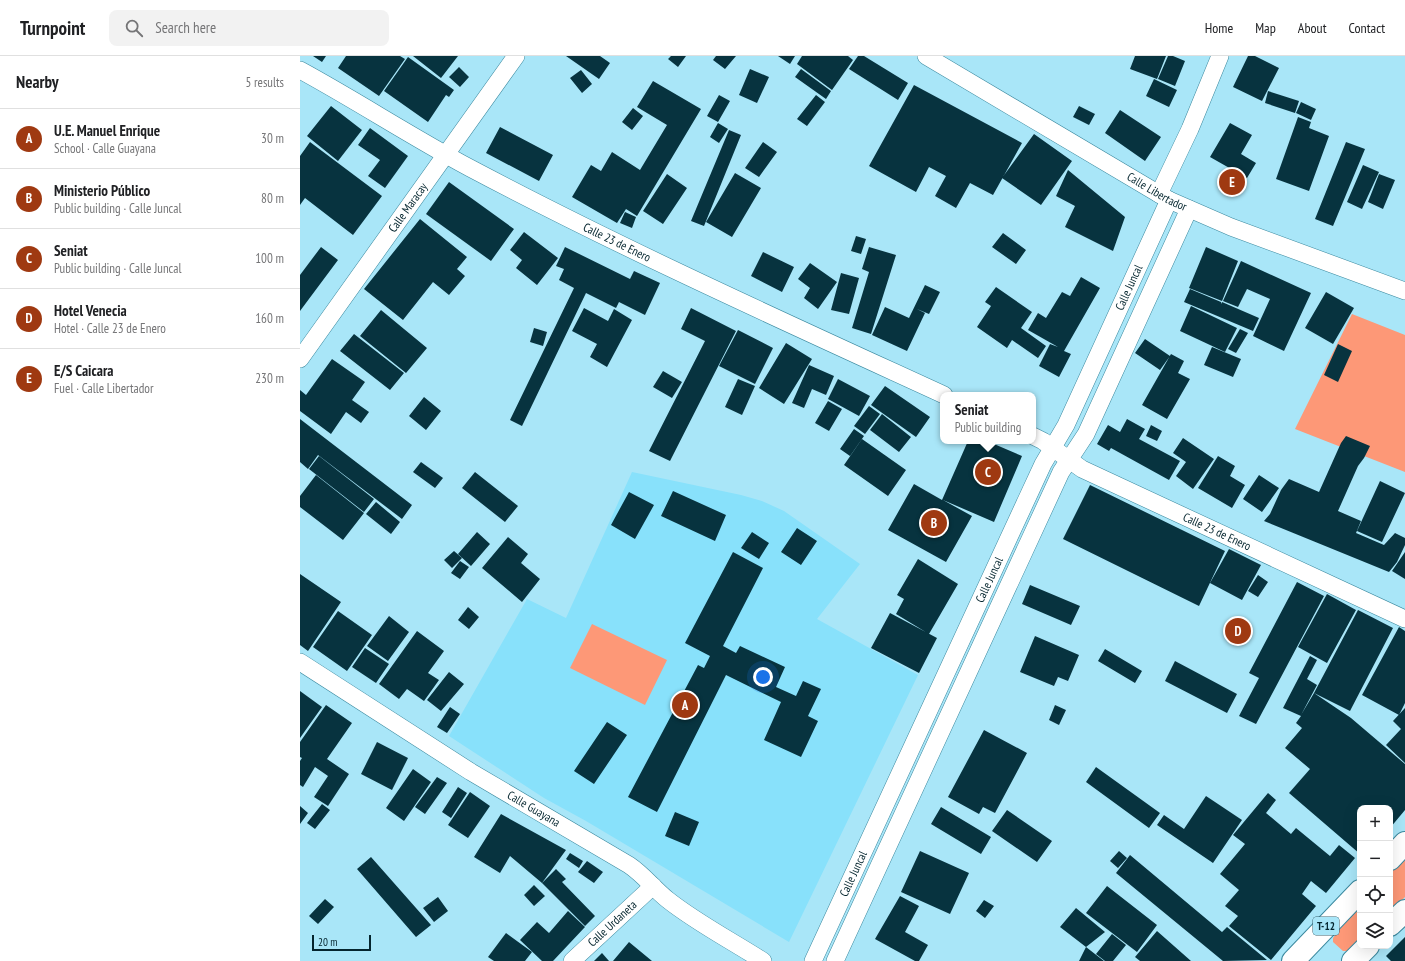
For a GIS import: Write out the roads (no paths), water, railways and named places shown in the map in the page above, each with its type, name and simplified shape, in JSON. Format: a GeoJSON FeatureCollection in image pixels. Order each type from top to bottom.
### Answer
{"type":"FeatureCollection","features":[{"type":"Feature","properties":{"kind":"highway"},"geometry":{"type":"LineString","coordinates":[[1393,856],[1405,843]]}},
{"type":"Feature","properties":{"kind":"highway","name":"T-12"},"geometry":{"type":"LineString","coordinates":[[1293,961],[1357,894]]}},
{"type":"Feature","properties":{"kind":"highway"},"geometry":{"type":"LineString","coordinates":[[1393,922],[1405,911]]}},
{"type":"Feature","properties":{"kind":"highway"},"geometry":{"type":"LineString","coordinates":[[1353,961],[1365,949]]}},
{"type":"Feature","properties":{"kind":"street","name":"Calle Maracay"},"geometry":{"type":"LineString","coordinates":[[300,359],[516,56]]}},
{"type":"Feature","properties":{"kind":"street","name":"Calle Libertador"},"geometry":{"type":"LineString","coordinates":[[926,56],[1164,197],[1231,227],[1405,291]]}},
{"type":"Feature","properties":{"kind":"street","name":"Calle Juncal"},"geometry":{"type":"LineString","coordinates":[[813,961],[1043,464],[1066,424],[1164,197],[1220,56]]}},
{"type":"Feature","properties":{"kind":"street","name":"Calle 23 de Enero"},"geometry":{"type":"LineString","coordinates":[[300,70],[446,154],[536,202],[716,290],[940,393]]}},
{"type":"Feature","properties":{"kind":"street","name":"Calle Juncal"},"geometry":{"type":"LineString","coordinates":[[835,961],[1061,472],[1086,434],[1189,209]]}},
{"type":"Feature","properties":{"kind":"street","name":"Calle 23 de Enero"},"geometry":{"type":"LineString","coordinates":[[1036,438],[1053,447],[1082,468],[1405,619]]}},
{"type":"Feature","properties":{"kind":"street","name":"Calle Guayana"},"geometry":{"type":"LineString","coordinates":[[300,662],[471,772],[615,855],[638,871],[659,893],[680,909],[763,961]]}},
{"type":"Feature","properties":{"kind":"street","name":"Calle Urdaneta"},"geometry":{"type":"LineString","coordinates":[[572,961],[653,886]]}},
{"type":"Feature","properties":{"kind":"place","name":"E/S Caicara"},"geometry":{"type":"Point","coordinates":[1232,182]}},
{"type":"Feature","properties":{"kind":"place","name":"Seniat"},"geometry":{"type":"Point","coordinates":[988,472]}},
{"type":"Feature","properties":{"kind":"place","name":"Ministerio Público"},"geometry":{"type":"Point","coordinates":[934,523]}},
{"type":"Feature","properties":{"kind":"place","name":"Hotel Venecia"},"geometry":{"type":"Point","coordinates":[1238,631]}},
{"type":"Feature","properties":{"kind":"place","name":"U.E. Manuel Enrique"},"geometry":{"type":"Point","coordinates":[685,705]}}]}
